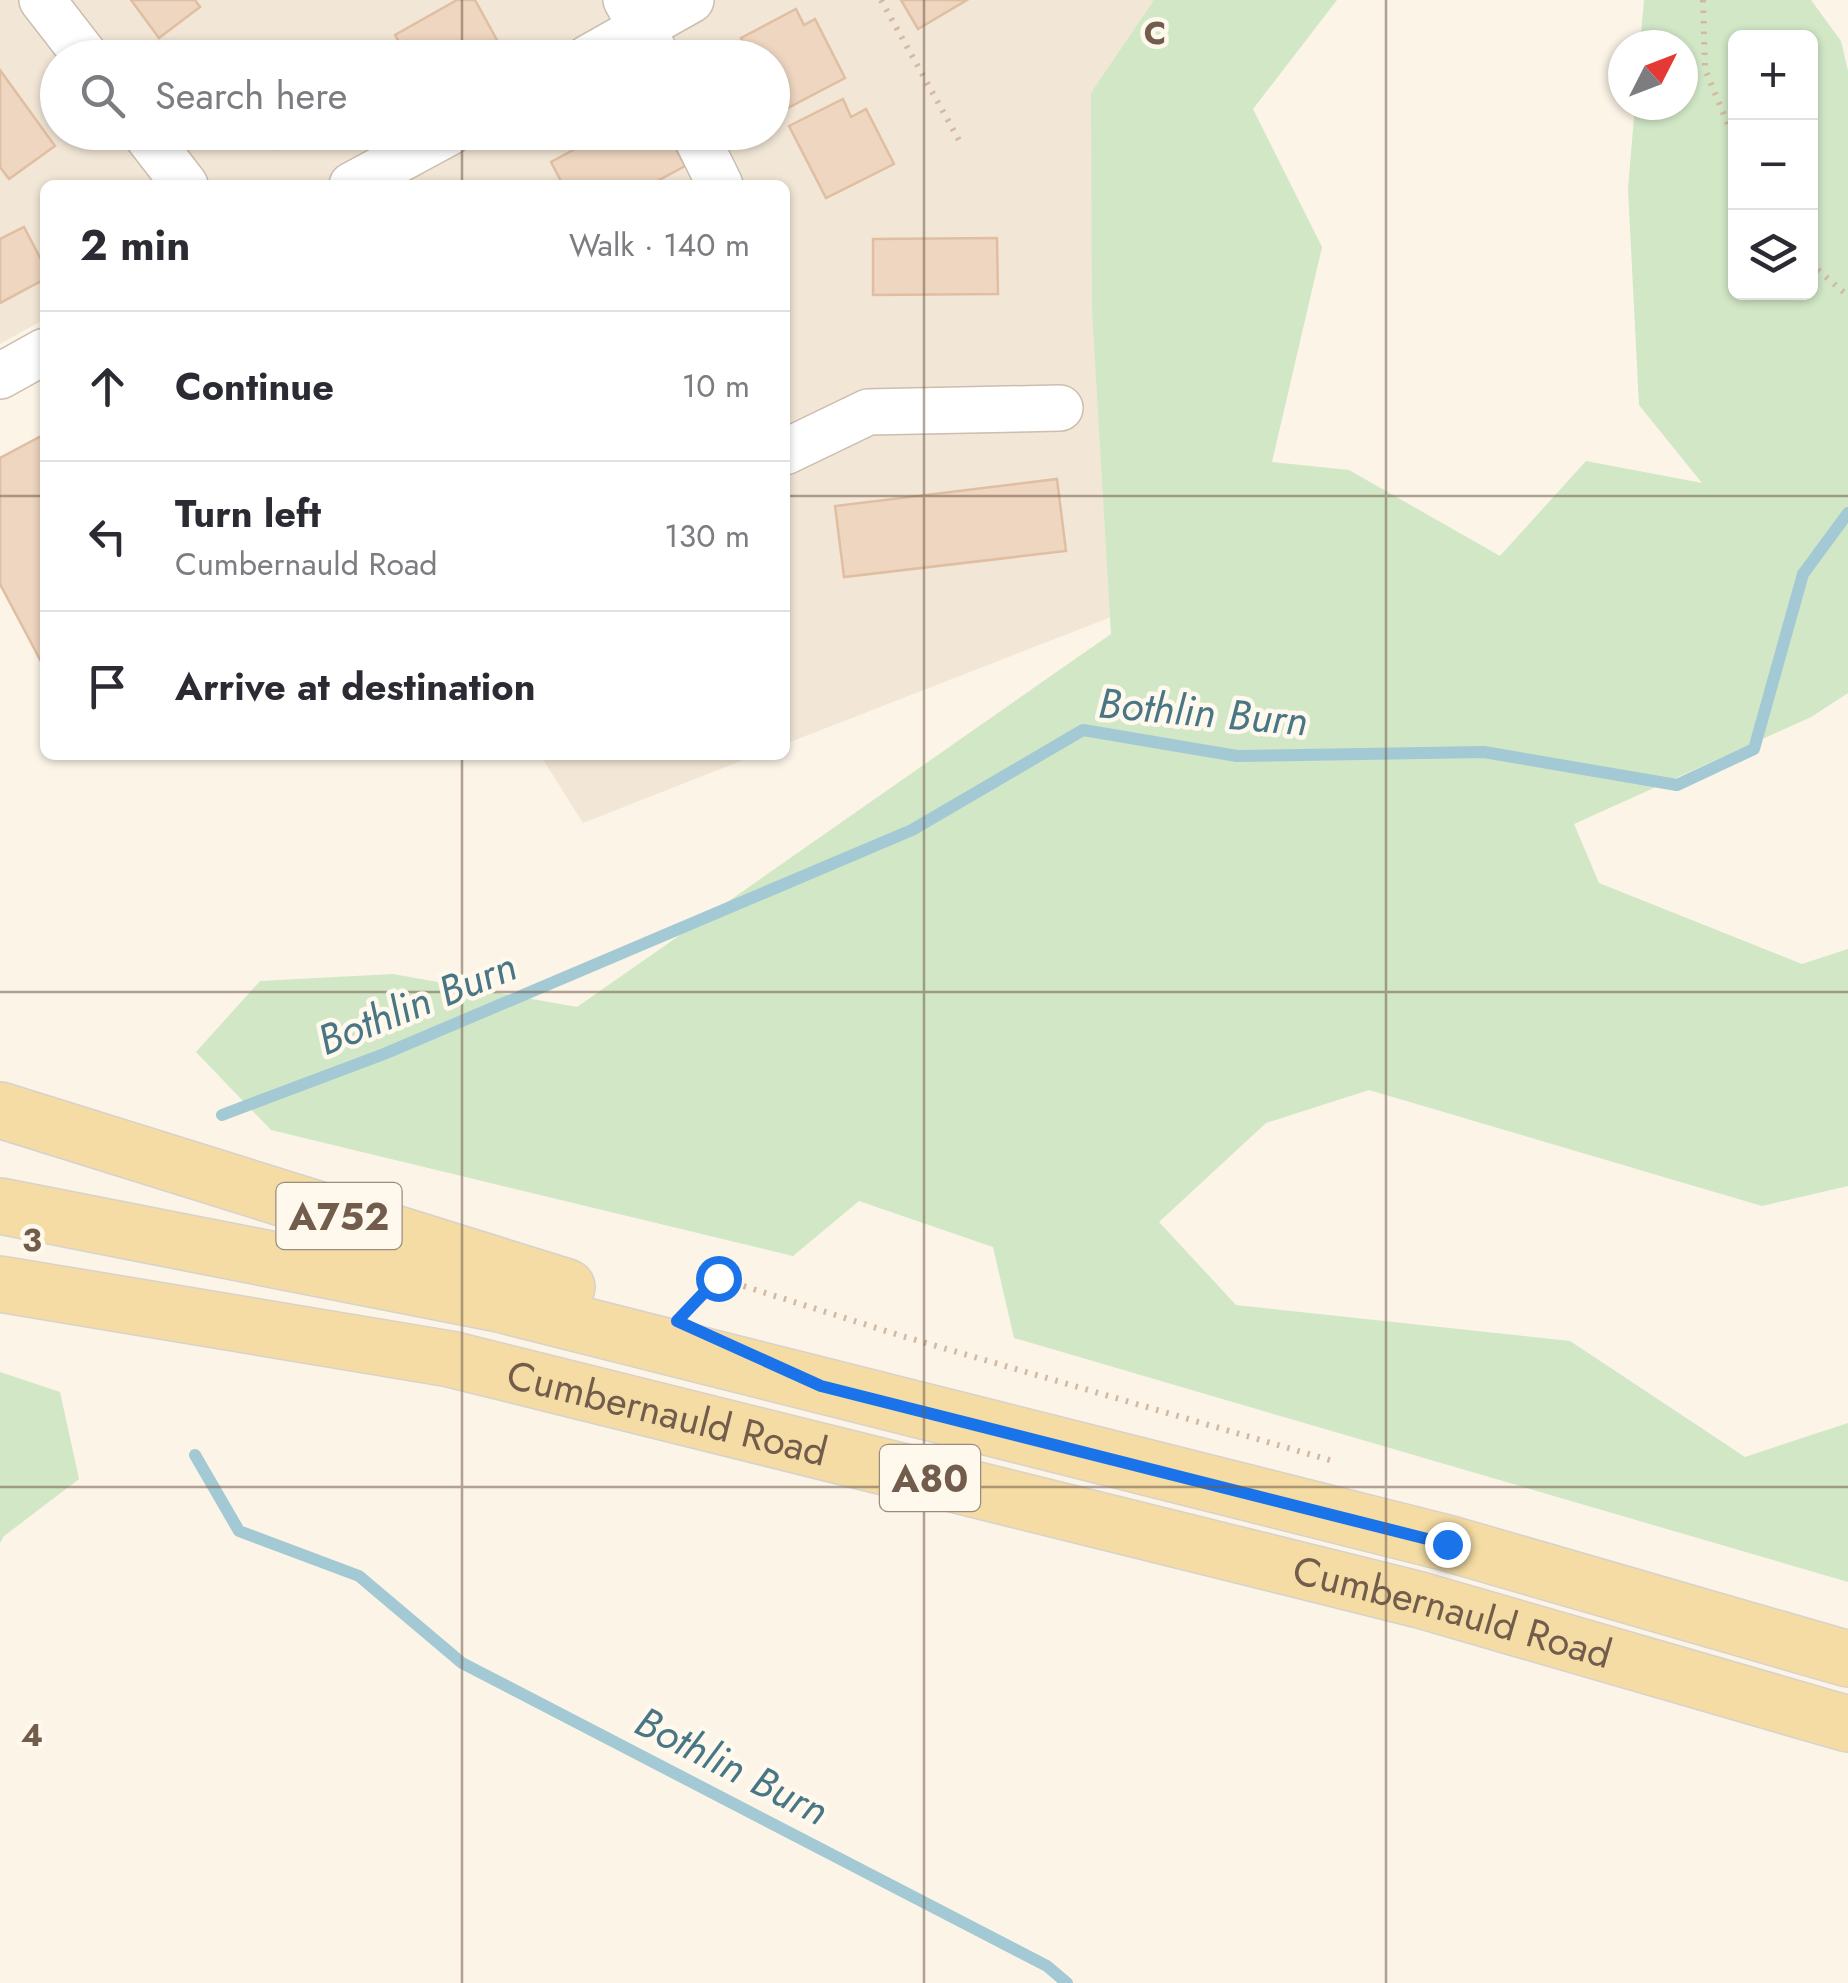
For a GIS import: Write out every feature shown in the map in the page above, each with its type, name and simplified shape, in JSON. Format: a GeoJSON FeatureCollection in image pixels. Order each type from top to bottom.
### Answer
{"type":"FeatureCollection","features":[{"type":"Feature","properties":{"kind":"main road","name":"Cumbernauld Road"},"geometry":{"type":"LineString","coordinates":[[0,1110],[677,1321],[821,1386]]}},
{"type":"Feature","properties":{"kind":"main road","name":"Cumbernauld Road"},"geometry":{"type":"LineString","coordinates":[[0,1206],[499,1304],[1447,1544],[1848,1660]]}},
{"type":"Feature","properties":{"kind":"main road","name":"Cumbernauld Road"},"geometry":{"type":"LineString","coordinates":[[0,1284],[469,1364],[1420,1600],[1848,1724]]}},
{"type":"Feature","properties":{"kind":"street"},"geometry":{"type":"LineString","coordinates":[[42,0],[72,40]]}},
{"type":"Feature","properties":{"kind":"street"},"geometry":{"type":"LineString","coordinates":[[642,28],[691,0]]}},
{"type":"Feature","properties":{"kind":"street"},"geometry":{"type":"LineString","coordinates":[[158,150],[180,180]]}},
{"type":"Feature","properties":{"kind":"street"},"geometry":{"type":"LineString","coordinates":[[377,179],[422,150]]}},
{"type":"Feature","properties":{"kind":"street"},"geometry":{"type":"LineString","coordinates":[[703,150],[718,180]]}},
{"type":"Feature","properties":{"kind":"street"},"geometry":{"type":"LineString","coordinates":[[0,376],[40,355]]}},
{"type":"Feature","properties":{"kind":"street"},"geometry":{"type":"LineString","coordinates":[[790,450],[868,412],[1060,408]]}},
{"type":"Feature","properties":{"kind":"path"},"geometry":{"type":"LineString","coordinates":[[881,0],[960,142]]}},
{"type":"Feature","properties":{"kind":"path"},"geometry":{"type":"LineString","coordinates":[[1704,0],[1705,69],[1728,125]]}},
{"type":"Feature","properties":{"kind":"path"},"geometry":{"type":"LineString","coordinates":[[1818,270],[1848,296]]}},
{"type":"Feature","properties":{"kind":"path"},"geometry":{"type":"LineString","coordinates":[[677,1321],[718,1278],[902,1336],[1337,1462]]}},
{"type":"Feature","properties":{"kind":"shaded area"},"geometry":{"type":"Polygon","coordinates":[[[0,0],[1159,0],[1091,93],[1111,617],[790,742],[790,180],[40,180],[40,322],[0,344],[0,0]]]}},
{"type":"Feature","properties":{"kind":"shaded area"},"geometry":{"type":"Polygon","coordinates":[[[543,760],[743,760],[583,823],[543,760]]]}},
{"type":"Feature","properties":{"kind":"green space"},"geometry":{"type":"Polygon","coordinates":[[[1154,0],[1337,0],[1253,109],[1322,247],[1272,462],[1349,470],[1500,556],[1586,461],[1702,483],[1639,405],[1628,189],[1634,120],[1698,120],[1698,30],[1641,30],[1644,0],[1811,0],[1841,41],[1848,71],[1848,693],[1811,717],[1574,824],[1599,883],[1802,964],[1848,949],[1848,1186],[1762,1206],[1369,1090],[1266,1123],[1159,1222],[1236,1305],[1570,1341],[1745,1457],[1848,1423],[1848,1582],[1014,1338],[993,1247],[859,1201],[793,1256],[271,1130],[196,1052],[260,981],[393,974],[577,1007],[1111,634],[1092,310],[1091,93],[1154,0]]]}},
{"type":"Feature","properties":{"kind":"green space"},"geometry":{"type":"Polygon","coordinates":[[[0,1372],[60,1392],[79,1479],[0,1543],[0,1372]]]}},
{"type":"Feature","properties":{"kind":"building"},"geometry":{"type":"Polygon","coordinates":[[[131,0],[195,0],[200,7],[159,38],[131,0]]]}},
{"type":"Feature","properties":{"kind":"building"},"geometry":{"type":"Polygon","coordinates":[[[457,0],[475,0],[497,40],[398,40],[395,35],[457,0]]]}},
{"type":"Feature","properties":{"kind":"building"},"geometry":{"type":"Polygon","coordinates":[[[901,0],[967,0],[918,29],[901,0]]]}},
{"type":"Feature","properties":{"kind":"building"},"geometry":{"type":"Polygon","coordinates":[[[796,9],[804,25],[815,19],[845,78],[790,107],[790,40],[741,38],[796,9]]]}},
{"type":"Feature","properties":{"kind":"building"},"geometry":{"type":"Polygon","coordinates":[[[0,70],[40,125],[40,150],[49,150],[9,179],[0,167],[0,70]]]}},
{"type":"Feature","properties":{"kind":"building"},"geometry":{"type":"Polygon","coordinates":[[[843,99],[851,117],[866,109],[894,164],[826,198],[790,126],[843,99]]]}},
{"type":"Feature","properties":{"kind":"building"},"geometry":{"type":"Polygon","coordinates":[[[573,150],[677,150],[685,166],[659,180],[560,180],[551,162],[573,150]]]}},
{"type":"Feature","properties":{"kind":"building"},"geometry":{"type":"Polygon","coordinates":[[[24,227],[40,257],[40,282],[0,303],[0,239],[24,227]]]}},
{"type":"Feature","properties":{"kind":"building"},"geometry":{"type":"Polygon","coordinates":[[[997,238],[998,294],[873,295],[873,239],[997,238]]]}},
{"type":"Feature","properties":{"kind":"building"},"geometry":{"type":"Polygon","coordinates":[[[40,437],[40,660],[0,584],[0,458],[40,437]]]}},
{"type":"Feature","properties":{"kind":"building"},"geometry":{"type":"Polygon","coordinates":[[[1057,479],[1066,551],[844,577],[835,506],[1057,479]]]}},
{"type":"Feature","properties":{"kind":"waterway","name":"Bothlin Burn"},"geometry":{"type":"LineString","coordinates":[[222,1115],[384,1054],[912,830],[1083,730],[1237,756],[1484,752],[1677,785],[1754,749],[1803,574],[1848,513]]}},
{"type":"Feature","properties":{"kind":"waterway","name":"Bothlin Burn"},"geometry":{"type":"LineString","coordinates":[[195,1455],[239,1531],[359,1576],[462,1663],[1047,1966],[1067,1983]]}},
{"type":"Feature","properties":{"kind":"route"},"geometry":{"type":"LineString","coordinates":[[718,1278],[677,1321],[821,1386],[1447,1544]]}}]}
